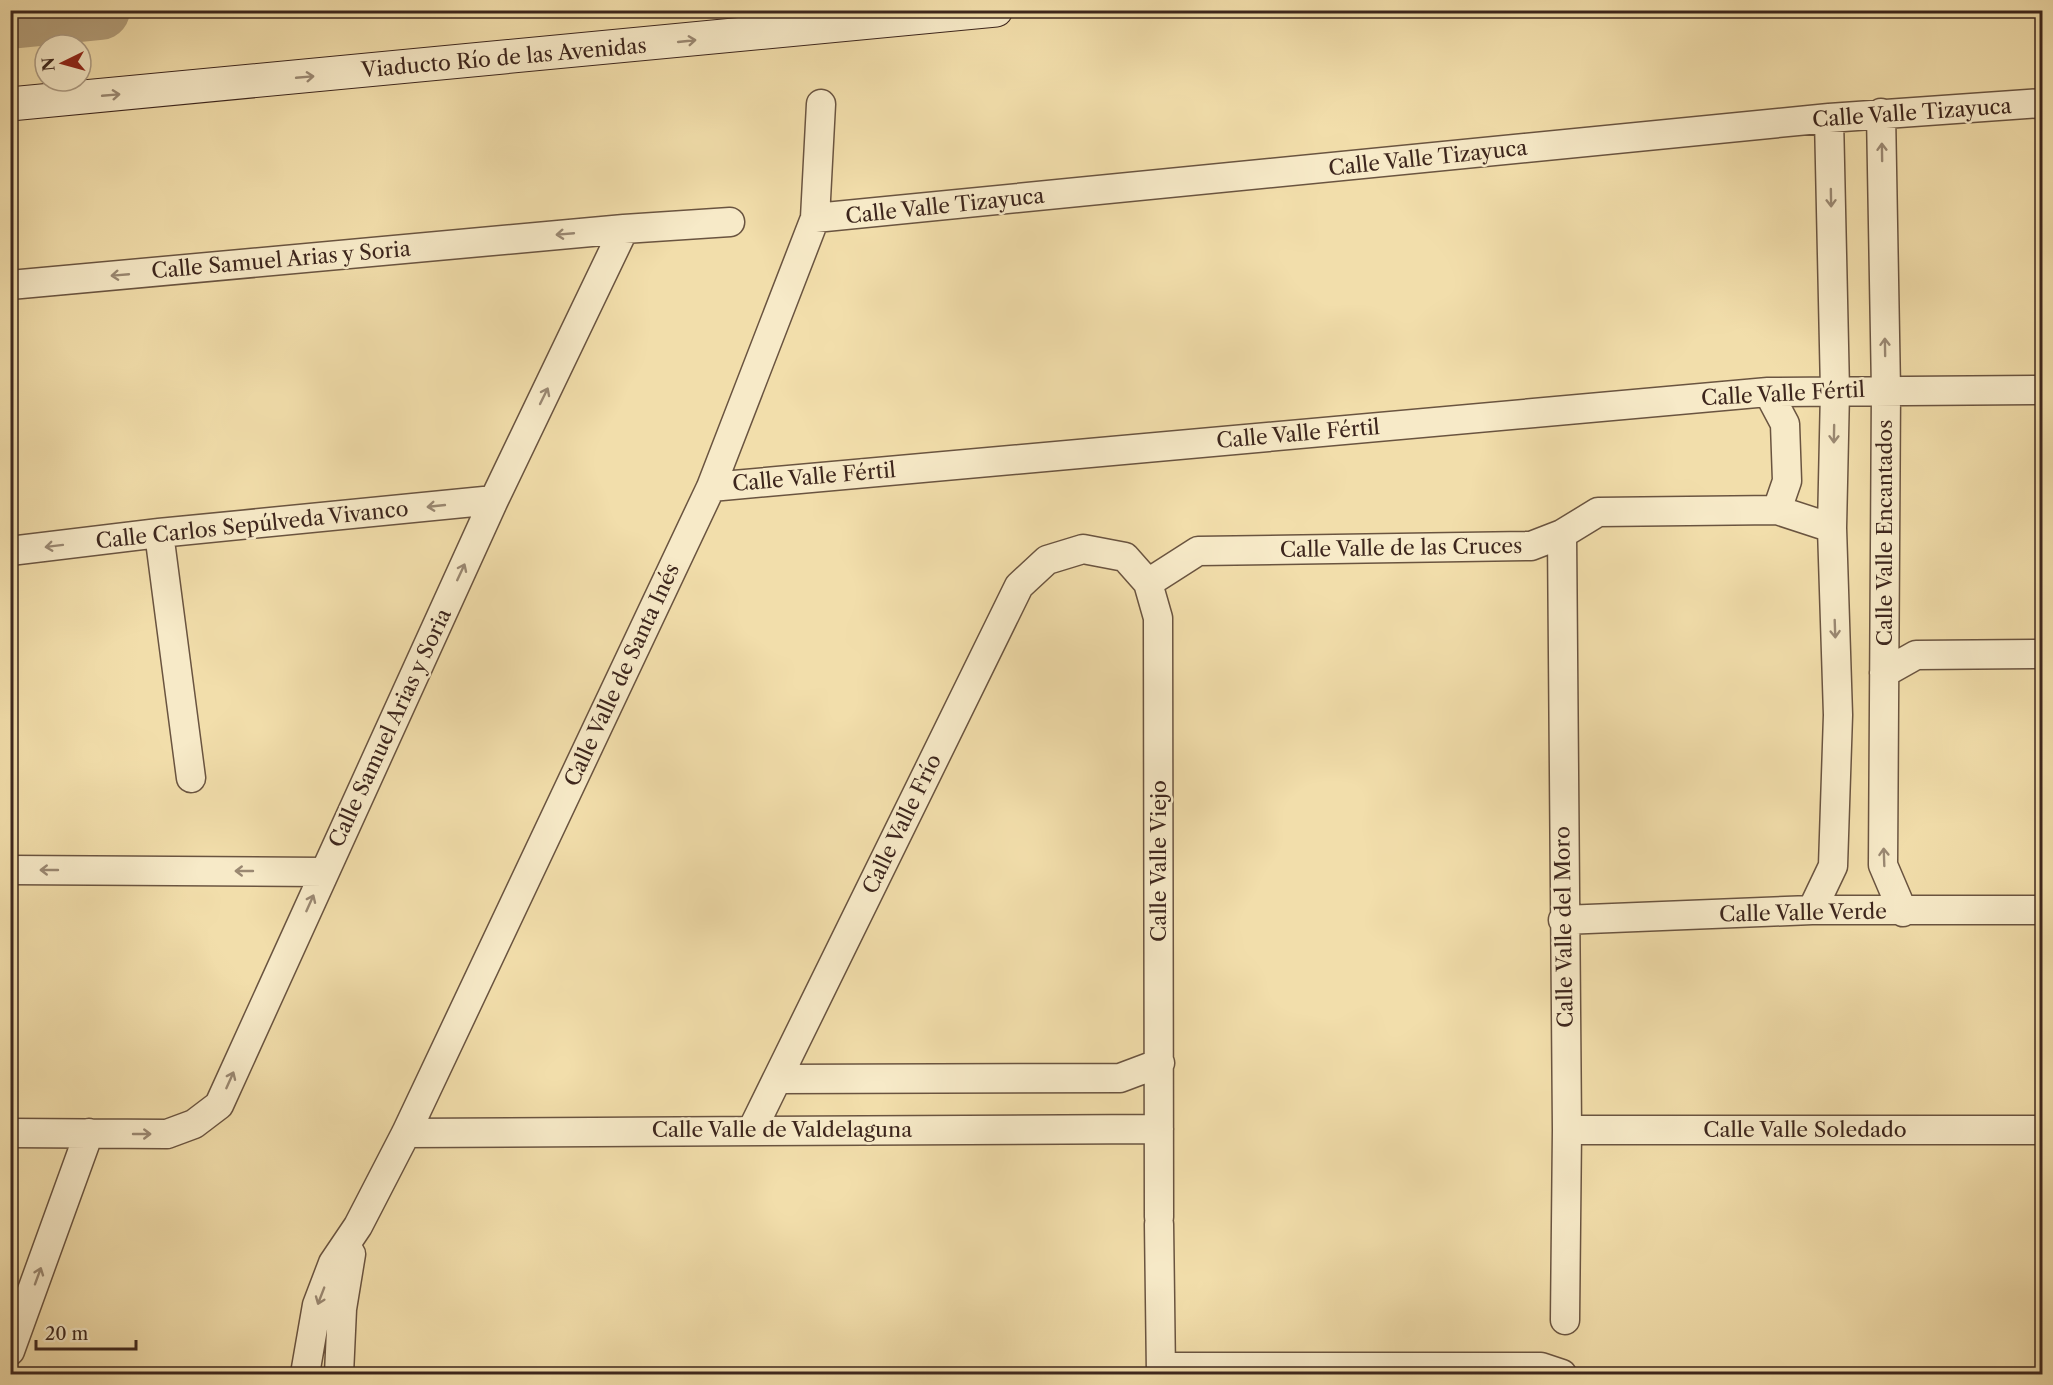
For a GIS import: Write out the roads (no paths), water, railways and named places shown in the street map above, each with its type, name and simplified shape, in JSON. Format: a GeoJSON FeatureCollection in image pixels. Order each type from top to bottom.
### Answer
{"type":"FeatureCollection","features":[{"type":"Feature","properties":{"kind":"main road","name":"Viaducto Río de las Avenidas"},"geometry":{"type":"LineString","coordinates":[[10,104],[996,10]]}},
{"type":"Feature","properties":{"kind":"street","name":"Calle Valle Tizayuca"},"geometry":{"type":"LineString","coordinates":[[815,218],[1829,118],[2043,103]]}},
{"type":"Feature","properties":{"kind":"street","name":"Calle Valle de Santa Inés"},"geometry":{"type":"LineString","coordinates":[[305,1374],[317,1305],[333,1263],[358,1226],[406,1133],[711,487],[815,218],[821,104]]}},
{"type":"Feature","properties":{"kind":"street","name":"Calle Valle Encantados"},"geometry":{"type":"LineString","coordinates":[[1881,114],[1886,390],[1883,866],[1903,912]]}},
{"type":"Feature","properties":{"kind":"street"},"geometry":{"type":"LineString","coordinates":[[1812,910],[1833,866],[1838,715],[1832,528],[1835,390],[1829,118]]}},
{"type":"Feature","properties":{"kind":"street","name":"Calle Samuel Arias y Soria"},"geometry":{"type":"LineString","coordinates":[[10,285],[624,229],[730,222]]}},
{"type":"Feature","properties":{"kind":"street","name":"Calle Samuel Arias y Soria"},"geometry":{"type":"LineString","coordinates":[[10,1133],[167,1134],[194,1124],[219,1105],[494,500],[624,229]]}},
{"type":"Feature","properties":{"kind":"street","name":"Calle Valle Fértil"},"geometry":{"type":"LineString","coordinates":[[711,487],[1768,392],[2043,390]]}},
{"type":"Feature","properties":{"kind":"street"},"geometry":{"type":"LineString","coordinates":[[1768,392],[1785,424],[1787,481],[1777,510]]}},
{"type":"Feature","properties":{"kind":"street","name":"Calle Carlos Sepúlveda Vivanco"},"geometry":{"type":"LineString","coordinates":[[10,551],[159,533],[494,500]]}},
{"type":"Feature","properties":{"kind":"street","name":"Calle Valle de las Cruces"},"geometry":{"type":"LineString","coordinates":[[1148,583],[1198,551],[1531,546],[1562,534],[1598,512],[1777,510],[1832,528]]}},
{"type":"Feature","properties":{"kind":"street"},"geometry":{"type":"LineString","coordinates":[[159,533],[191,778]]}},
{"type":"Feature","properties":{"kind":"street","name":"Calle Valle del Moro"},"geometry":{"type":"LineString","coordinates":[[1562,534],[1563,920],[1567,1130],[1565,1320]]}},
{"type":"Feature","properties":{"kind":"street","name":"Calle Valle Viejo"},"geometry":{"type":"LineString","coordinates":[[1083,549],[1125,557],[1148,583],[1158,618],[1161,1371]]}},
{"type":"Feature","properties":{"kind":"street","name":"Calle Valle Frío"},"geometry":{"type":"LineString","coordinates":[[752,1130],[1019,586],[1047,560],[1083,549]]}},
{"type":"Feature","properties":{"kind":"street"},"geometry":{"type":"LineString","coordinates":[[1884,673],[1916,655],[2043,654]]}},
{"type":"Feature","properties":{"kind":"street"},"geometry":{"type":"LineString","coordinates":[[1838,715],[1884,713]]}},
{"type":"Feature","properties":{"kind":"street"},"geometry":{"type":"LineString","coordinates":[[10,870],[324,872]]}},
{"type":"Feature","properties":{"kind":"street","name":"Calle Valle Verde"},"geometry":{"type":"LineString","coordinates":[[1563,920],[1812,910],[1903,912],[2043,910]]}},
{"type":"Feature","properties":{"kind":"street"},"geometry":{"type":"LineString","coordinates":[[777,1079],[1120,1078],[1160,1063]]}},
{"type":"Feature","properties":{"kind":"street","name":"Calle Valle de Valdelaguna"},"geometry":{"type":"LineString","coordinates":[[406,1133],[1159,1129]]}},
{"type":"Feature","properties":{"kind":"street","name":"Calle Valle Soledado"},"geometry":{"type":"LineString","coordinates":[[1567,1130],[2043,1130]]}},
{"type":"Feature","properties":{"kind":"street"},"geometry":{"type":"LineString","coordinates":[[10,1351],[89,1133]]}},
{"type":"Feature","properties":{"kind":"street","name":"Calle Valle de Santa Inés"},"geometry":{"type":"LineString","coordinates":[[339,1374],[342,1309],[348,1266],[358,1226]]}},
{"type":"Feature","properties":{"kind":"street"},"geometry":{"type":"LineString","coordinates":[[1161,1371],[1541,1367],[1562,1374]]}},
{"type":"Feature","properties":{"kind":"waterway"},"geometry":{"type":"LineString","coordinates":[[10,19],[100,10]]}}]}
